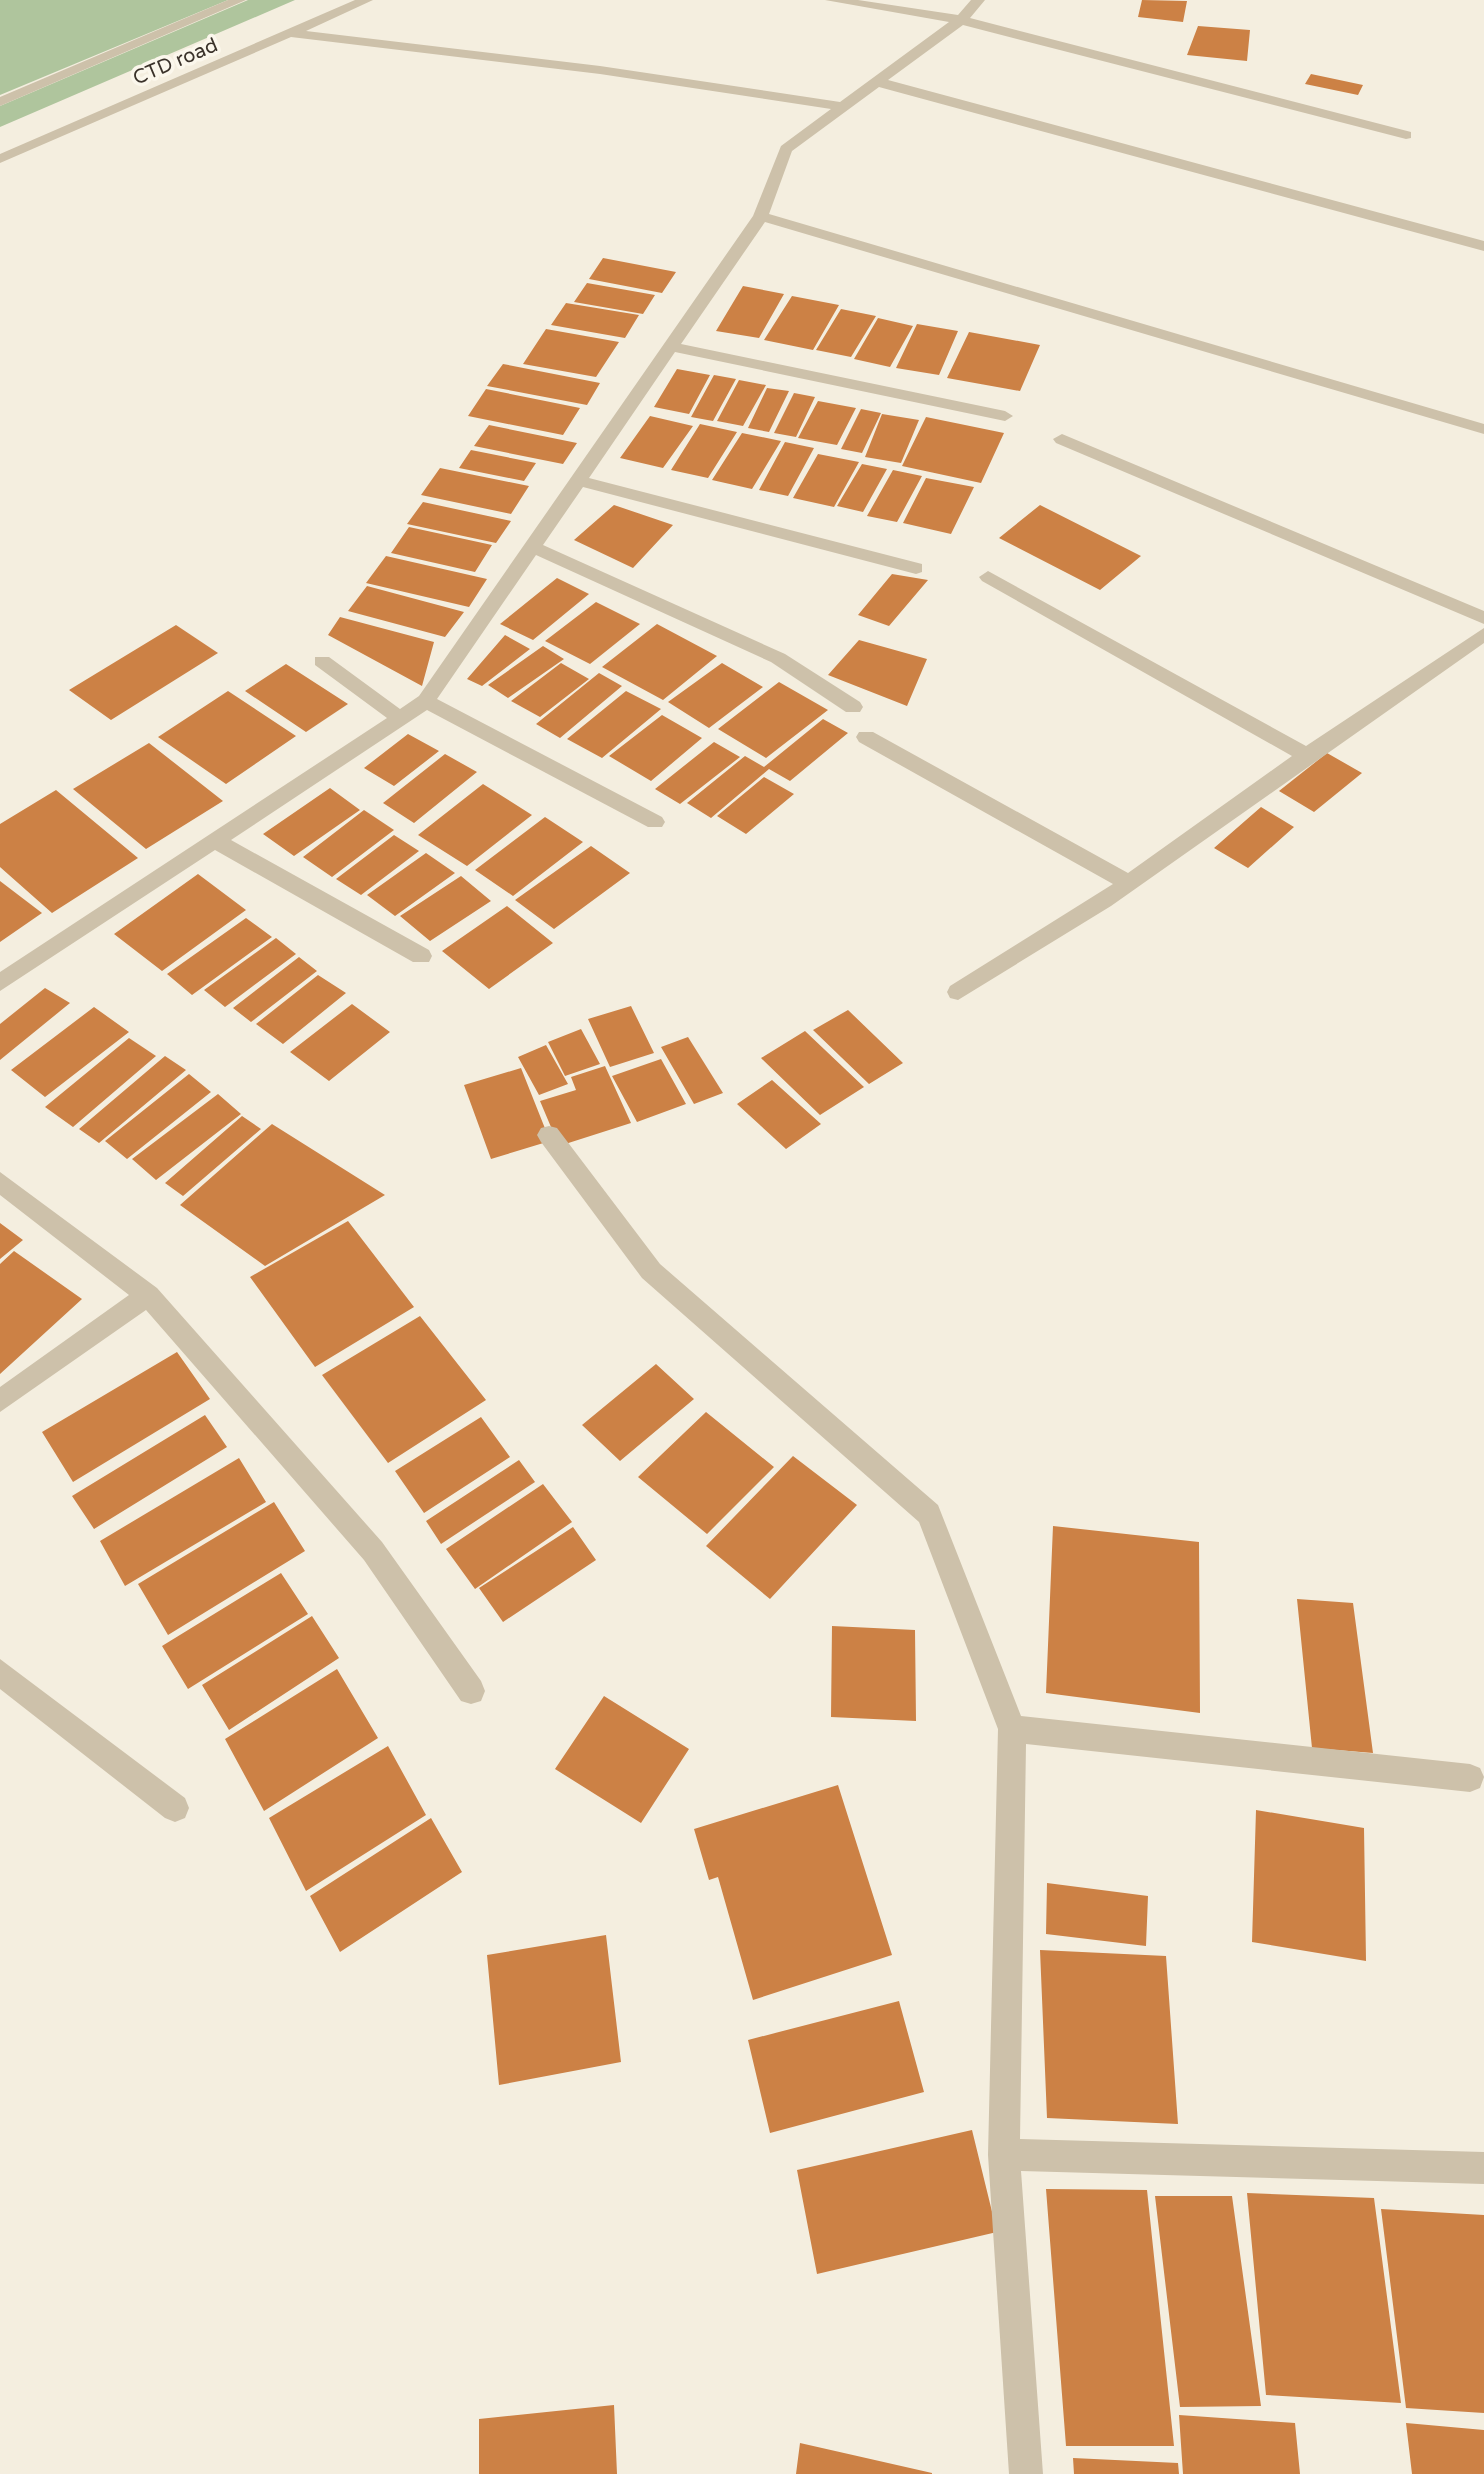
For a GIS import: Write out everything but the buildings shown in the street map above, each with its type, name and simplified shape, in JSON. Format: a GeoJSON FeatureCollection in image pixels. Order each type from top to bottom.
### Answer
{"type":"FeatureCollection","features":[{"type":"Feature","properties":{"kind":"street"},"geometry":{"type":"LineString","coordinates":[[0,102],[239,0]]}},
{"type":"Feature","properties":{"kind":"street","name":"CTD road"},"geometry":{"type":"LineString","coordinates":[[0,159],[366,0]]}},
{"type":"Feature","properties":{"kind":"street"},"geometry":{"type":"LineString","coordinates":[[832,0],[961,20],[1406,135]]}},
{"type":"Feature","properties":{"kind":"street"},"geometry":{"type":"LineString","coordinates":[[0,983],[426,701],[581,481],[761,216],[786,149],[961,20],[978,0]]}},
{"type":"Feature","properties":{"kind":"street"},"geometry":{"type":"LineString","coordinates":[[289,33],[600,70],[843,107]]}},
{"type":"Feature","properties":{"kind":"street"},"geometry":{"type":"LineString","coordinates":[[878,82],[1484,246]]}},
{"type":"Feature","properties":{"kind":"street"},"geometry":{"type":"LineString","coordinates":[[761,216],[1484,429]]}},
{"type":"Feature","properties":{"kind":"street"},"geometry":{"type":"LineString","coordinates":[[673,347],[1005,416]]}},
{"type":"Feature","properties":{"kind":"street"},"geometry":{"type":"LineString","coordinates":[[1062,439],[1484,618]]}},
{"type":"Feature","properties":{"kind":"street"},"geometry":{"type":"LineString","coordinates":[[581,481],[916,568]]}},
{"type":"Feature","properties":{"kind":"street"},"geometry":{"type":"LineString","coordinates":[[533,547],[778,658],[853,707]]}},
{"type":"Feature","properties":{"kind":"street"},"geometry":{"type":"LineString","coordinates":[[988,577],[1307,755]]}},
{"type":"Feature","properties":{"kind":"street"},"geometry":{"type":"LineString","coordinates":[[958,992],[1129,883],[1307,755],[1484,634]]}},
{"type":"Feature","properties":{"kind":"street"},"geometry":{"type":"LineString","coordinates":[[322,661],[400,718]]}},
{"type":"Feature","properties":{"kind":"street"},"geometry":{"type":"LineString","coordinates":[[426,701],[655,822]]}},
{"type":"Feature","properties":{"kind":"street"},"geometry":{"type":"LineString","coordinates":[[866,737],[1129,883]]}},
{"type":"Feature","properties":{"kind":"street"},"geometry":{"type":"LineString","coordinates":[[217,842],[421,956]]}},
{"type":"Feature","properties":{"kind":"street"},"geometry":{"type":"LineString","coordinates":[[549,1135],[651,1271],[929,1514],[1012,1729],[1004,2155],[1026,2474]]}},
{"type":"Feature","properties":{"kind":"street"},"geometry":{"type":"LineString","coordinates":[[0,1182],[148,1295],[373,1551],[471,1691]]}},
{"type":"Feature","properties":{"kind":"street"},"geometry":{"type":"LineString","coordinates":[[0,1401],[148,1295]]}},
{"type":"Feature","properties":{"kind":"street"},"geometry":{"type":"LineString","coordinates":[[0,1672],[175,1808]]}},
{"type":"Feature","properties":{"kind":"street"},"geometry":{"type":"LineString","coordinates":[[1012,1729],[1470,1778]]}},
{"type":"Feature","properties":{"kind":"street"},"geometry":{"type":"LineString","coordinates":[[1004,2155],[1484,2168]]}},
{"type":"Feature","properties":{"kind":"green space"},"geometry":{"type":"Polygon","coordinates":[[[0,0],[228,0],[0,95],[0,0]]]}},
{"type":"Feature","properties":{"kind":"green space"},"geometry":{"type":"Polygon","coordinates":[[[248,0],[295,0],[0,127],[0,106],[248,0]]]}}]}
